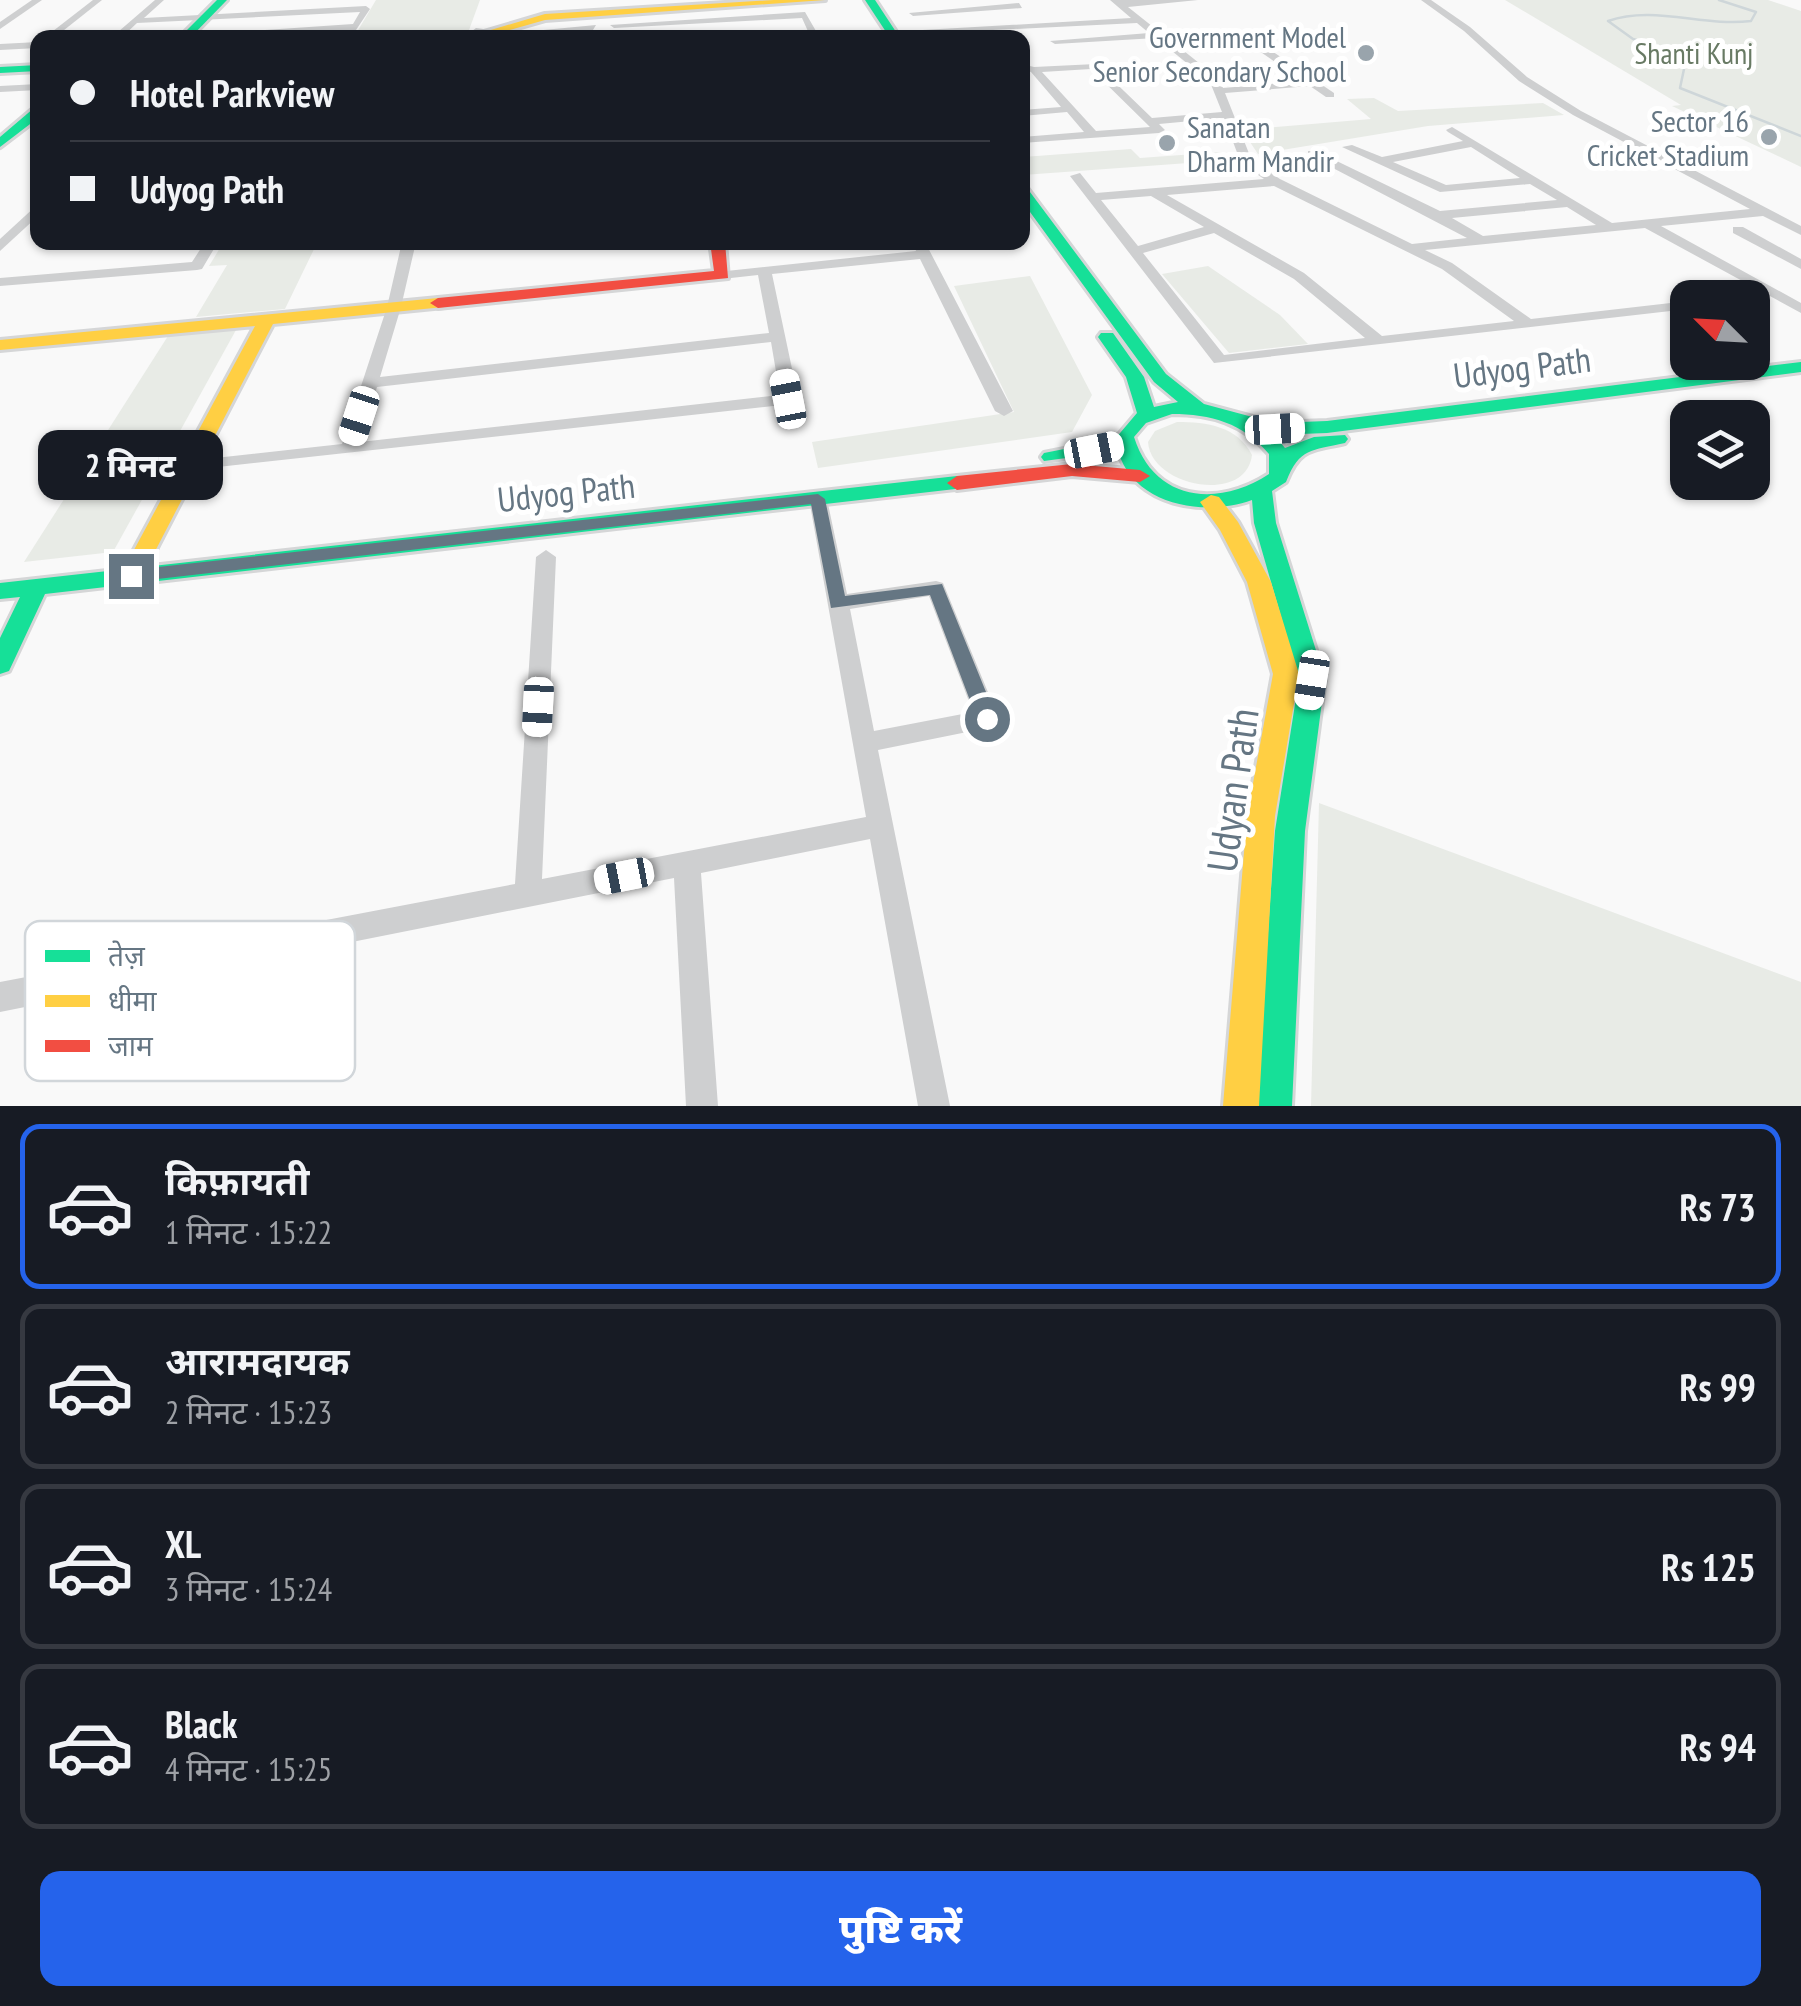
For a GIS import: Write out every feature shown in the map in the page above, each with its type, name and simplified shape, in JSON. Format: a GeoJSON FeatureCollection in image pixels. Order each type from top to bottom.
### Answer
{"type":"FeatureCollection","features":[{"type":"Feature","properties":{"kind":"main road"},"geometry":{"type":"LineString","coordinates":[[191,30],[222,0]]}},
{"type":"Feature","properties":{"kind":"main road"},"geometry":{"type":"LineString","coordinates":[[488,30],[541,15],[596,25],[774,0]]}},
{"type":"Feature","properties":{"kind":"main road"},"geometry":{"type":"LineString","coordinates":[[704,8],[820,0]]}},
{"type":"Feature","properties":{"kind":"main road"},"geometry":{"type":"LineString","coordinates":[[873,0],[900,30]]}},
{"type":"Feature","properties":{"kind":"main road"},"geometry":{"type":"LineString","coordinates":[[0,72],[30,70]]}},
{"type":"Feature","properties":{"kind":"main road"},"geometry":{"type":"LineString","coordinates":[[0,143],[30,117]]}},
{"type":"Feature","properties":{"kind":"main road"},"geometry":{"type":"LineString","coordinates":[[1030,203],[1160,378],[1197,408],[1252,424],[1274,443],[1282,464],[1275,483],[1262,493],[1240,500],[1211,502],[1172,494],[1140,476],[1127,460],[1123,444],[1128,430],[1147,415],[1197,408]]}},
{"type":"Feature","properties":{"kind":"main road"},"geometry":{"type":"LineString","coordinates":[[1030,229],[1135,376],[1147,415]]}},
{"type":"Feature","properties":{"kind":"main road"},"geometry":{"type":"LineString","coordinates":[[0,345],[722,274],[718,250]]}},
{"type":"Feature","properties":{"kind":"main road"},"geometry":{"type":"LineString","coordinates":[[139,561],[267,319]]}},
{"type":"Feature","properties":{"kind":"main road","name":"Udyog Path"},"geometry":{"type":"LineString","coordinates":[[1252,424],[1275,429],[1326,426],[1801,368]]}},
{"type":"Feature","properties":{"kind":"main road","name":"Udyog Path"},"geometry":{"type":"LineString","coordinates":[[1282,464],[1288,453],[1314,442],[1801,380]]}},
{"type":"Feature","properties":{"kind":"main road","name":"Udyog Path"},"geometry":{"type":"LineString","coordinates":[[0,577],[1065,456],[1123,444]]}},
{"type":"Feature","properties":{"kind":"main road","name":"Udyog Path"},"geometry":{"type":"LineString","coordinates":[[0,591],[1072,470],[1140,476]]}},
{"type":"Feature","properties":{"kind":"main road","name":"Udyan Path"},"geometry":{"type":"LineString","coordinates":[[1262,493],[1265,523],[1312,680],[1290,831],[1274,1106]]}},
{"type":"Feature","properties":{"kind":"main road","name":"Udyan Path"},"geometry":{"type":"LineString","coordinates":[[1211,502],[1230,527],[1258,582],[1286,674],[1261,816],[1241,1106]]}},
{"type":"Feature","properties":{"kind":"main road"},"geometry":{"type":"LineString","coordinates":[[0,662],[37,587]]}},
{"type":"Feature","properties":{"kind":"street"},"geometry":{"type":"LineString","coordinates":[[0,26],[38,0]]}},
{"type":"Feature","properties":{"kind":"street"},"geometry":{"type":"LineString","coordinates":[[59,30],[98,0]]}},
{"type":"Feature","properties":{"kind":"street"},"geometry":{"type":"LineString","coordinates":[[124,30],[160,0]]}},
{"type":"Feature","properties":{"kind":"street"},"geometry":{"type":"LineString","coordinates":[[922,0],[931,12]]}},
{"type":"Feature","properties":{"kind":"street"},"geometry":{"type":"LineString","coordinates":[[1117,2],[1194,0]]}},
{"type":"Feature","properties":{"kind":"street"},"geometry":{"type":"LineString","coordinates":[[1425,0],[1466,29],[1523,79],[1577,114],[1801,231]]}},
{"type":"Feature","properties":{"kind":"street"},"geometry":{"type":"LineString","coordinates":[[276,14],[285,2],[356,4],[366,9],[356,27],[304,30]]}},
{"type":"Feature","properties":{"kind":"street"},"geometry":{"type":"LineString","coordinates":[[1117,2],[1215,81],[1247,163],[1276,182],[1414,247],[1527,323]]}},
{"type":"Feature","properties":{"kind":"street"},"geometry":{"type":"LineString","coordinates":[[905,30],[931,12],[1016,3],[1027,14]]}},
{"type":"Feature","properties":{"kind":"street"},"geometry":{"type":"LineString","coordinates":[[135,21],[276,14],[356,4]]}},
{"type":"Feature","properties":{"kind":"street"},"geometry":{"type":"LineString","coordinates":[[704,8],[805,14],[812,30]]}},
{"type":"Feature","properties":{"kind":"street"},"geometry":{"type":"LineString","coordinates":[[980,30],[1139,20]]}},
{"type":"Feature","properties":{"kind":"street"},"geometry":{"type":"LineString","coordinates":[[562,30],[596,25]]}},
{"type":"Feature","properties":{"kind":"street"},"geometry":{"type":"LineString","coordinates":[[1038,26],[1083,66]]}},
{"type":"Feature","properties":{"kind":"street"},"geometry":{"type":"LineString","coordinates":[[1055,41],[1242,36],[1330,95]]}},
{"type":"Feature","properties":{"kind":"street"},"geometry":{"type":"LineString","coordinates":[[0,47],[30,45]]}},
{"type":"Feature","properties":{"kind":"street"},"geometry":{"type":"LineString","coordinates":[[1030,68],[1093,66],[1158,130],[1030,139]]}},
{"type":"Feature","properties":{"kind":"street"},"geometry":{"type":"LineString","coordinates":[[1030,70],[1093,135]]}},
{"type":"Feature","properties":{"kind":"street"},"geometry":{"type":"LineString","coordinates":[[1218,91],[1313,83]]}},
{"type":"Feature","properties":{"kind":"street"},"geometry":{"type":"LineString","coordinates":[[0,90],[30,88]]}},
{"type":"Feature","properties":{"kind":"street"},"geometry":{"type":"LineString","coordinates":[[1036,88],[1050,88]]}},
{"type":"Feature","properties":{"kind":"street"},"geometry":{"type":"LineString","coordinates":[[1030,112],[1070,110]]}},
{"type":"Feature","properties":{"kind":"street"},"geometry":{"type":"LineString","coordinates":[[1150,121],[1227,115]]}},
{"type":"Feature","properties":{"kind":"street"},"geometry":{"type":"LineString","coordinates":[[1452,130],[1610,228]]}},
{"type":"Feature","properties":{"kind":"street"},"geometry":{"type":"LineString","coordinates":[[1381,161],[1472,143]]}},
{"type":"Feature","properties":{"kind":"street"},"geometry":{"type":"LineString","coordinates":[[1348,147],[1444,189],[1532,180]]}},
{"type":"Feature","properties":{"kind":"street"},"geometry":{"type":"LineString","coordinates":[[1312,152],[1482,240]]}},
{"type":"Feature","properties":{"kind":"street"},"geometry":{"type":"LineString","coordinates":[[1076,176],[1220,360],[1670,306]]}},
{"type":"Feature","properties":{"kind":"street"},"geometry":{"type":"LineString","coordinates":[[1093,197],[1276,182]]}},
{"type":"Feature","properties":{"kind":"street"},"geometry":{"type":"LineString","coordinates":[[1153,192],[1298,276],[1378,341]]}},
{"type":"Feature","properties":{"kind":"street"},"geometry":{"type":"LineString","coordinates":[[1438,214],[1570,202]]}},
{"type":"Feature","properties":{"kind":"street"},"geometry":{"type":"LineString","coordinates":[[1414,247],[1765,212]]}},
{"type":"Feature","properties":{"kind":"street"},"geometry":{"type":"LineString","coordinates":[[4,243],[30,216]]}},
{"type":"Feature","properties":{"kind":"street"},"geometry":{"type":"LineString","coordinates":[[1648,224],[1801,309]]}},
{"type":"Feature","properties":{"kind":"street"},"geometry":{"type":"LineString","coordinates":[[1135,251],[1212,228]]}},
{"type":"Feature","properties":{"kind":"street"},"geometry":{"type":"LineString","coordinates":[[1738,230],[1801,265]]}},
{"type":"Feature","properties":{"kind":"street"},"geometry":{"type":"LineString","coordinates":[[4,243],[30,238]]}},
{"type":"Feature","properties":{"kind":"street"},"geometry":{"type":"LineString","coordinates":[[0,282],[197,266],[207,250]]}},
{"type":"Feature","properties":{"kind":"street"},"geometry":{"type":"LineString","coordinates":[[349,449],[394,306],[407,250]]}},
{"type":"Feature","properties":{"kind":"street"},"geometry":{"type":"LineString","coordinates":[[722,274],[908,250]]}},
{"type":"Feature","properties":{"kind":"street"},"geometry":{"type":"LineString","coordinates":[[923,250],[1004,411]]}},
{"type":"Feature","properties":{"kind":"street"},"geometry":{"type":"LineString","coordinates":[[188,467],[791,408],[764,270]]}},
{"type":"Feature","properties":{"kind":"street"},"geometry":{"type":"LineString","coordinates":[[1770,295],[1801,291]]}},
{"type":"Feature","properties":{"kind":"street"},"geometry":{"type":"LineString","coordinates":[[370,382],[777,337]]}},
{"type":"Feature","properties":{"kind":"street"},"geometry":{"type":"LineString","coordinates":[[818,499],[934,1106]]}},
{"type":"Feature","properties":{"kind":"street"},"geometry":{"type":"LineString","coordinates":[[528,894],[546,557]]}},
{"type":"Feature","properties":{"kind":"street"},"geometry":{"type":"LineString","coordinates":[[838,603],[936,588],[987,719],[866,742]]}},
{"type":"Feature","properties":{"kind":"street"},"geometry":{"type":"LineString","coordinates":[[355,928],[880,826]]}},
{"type":"Feature","properties":{"kind":"street"},"geometry":{"type":"LineString","coordinates":[[687,864],[702,1106]]}},
{"type":"Feature","properties":{"kind":"street"},"geometry":{"type":"LineString","coordinates":[[0,997],[25,992]]}},
{"type":"Feature","properties":{"kind":"green space"},"geometry":{"type":"Polygon","coordinates":[[[376,0],[480,0],[469,30],[358,30],[376,0]]]}},
{"type":"Feature","properties":{"kind":"green space","name":"Shanti Kunj"},"geometry":{"type":"Polygon","coordinates":[[[1505,0],[1768,0],[1801,11],[1801,167],[1672,106],[1681,105],[1505,0]]]}},
{"type":"Feature","properties":{"kind":"green space"},"geometry":{"type":"Polygon","coordinates":[[[1374,98],[1398,111],[1543,103],[1564,115],[1428,126],[1258,154],[1242,130],[1371,119],[1347,99],[1374,98]]]}},
{"type":"Feature","properties":{"kind":"green space"},"geometry":{"type":"Polygon","coordinates":[[[1131,149],[1140,158],[1222,152],[1230,160],[1030,174],[1030,156],[1131,149]]]}},
{"type":"Feature","properties":{"kind":"green space"},"geometry":{"type":"Polygon","coordinates":[[[218,250],[314,250],[285,309],[196,317],[227,265],[209,266],[218,250]]]}},
{"type":"Feature","properties":{"kind":"green space"},"geometry":{"type":"Polygon","coordinates":[[[1208,266],[1280,315],[1308,344],[1229,353],[1162,274],[1208,266]]]}},
{"type":"Feature","properties":{"kind":"green space"},"geometry":{"type":"Polygon","coordinates":[[[1030,276],[1092,395],[1072,432],[818,468],[812,442],[1014,412],[954,286],[1030,276]]]}},
{"type":"Feature","properties":{"kind":"green space"},"geometry":{"type":"Polygon","coordinates":[[[236,330],[113,552],[24,562],[168,336],[236,330]]]}},
{"type":"Feature","properties":{"kind":"green space"},"geometry":{"type":"Polygon","coordinates":[[[1177,422],[1210,425],[1230,432],[1252,455],[1246,471],[1217,485],[1181,479],[1165,470],[1153,458],[1148,442],[1155,431],[1177,422]]]}},
{"type":"Feature","properties":{"kind":"green space"},"geometry":{"type":"Polygon","coordinates":[[[1319,803],[1801,982],[1801,1106],[1311,1106],[1319,803]]]}},
{"type":"Feature","properties":{"kind":"waterway"},"geometry":{"type":"LineString","coordinates":[[1719,0],[1756,12],[1751,21],[1643,15],[1608,21],[1633,39],[1687,55],[1680,88],[1801,136]]}},
{"type":"Feature","properties":{"kind":"traffic: fast"},"geometry":{"type":"LineString","coordinates":[[192,30],[222,0]]}},
{"type":"Feature","properties":{"kind":"traffic: fast"},"geometry":{"type":"LineString","coordinates":[[870,0],[890,30]]}},
{"type":"Feature","properties":{"kind":"traffic: fast"},"geometry":{"type":"LineString","coordinates":[[0,70],[30,68]]}},
{"type":"Feature","properties":{"kind":"traffic: fast"},"geometry":{"type":"LineString","coordinates":[[0,143],[30,118]]}},
{"type":"Feature","properties":{"kind":"traffic: fast"},"geometry":{"type":"LineString","coordinates":[[1030,202],[1160,378],[1197,408]]}},
{"type":"Feature","properties":{"kind":"traffic: fast"},"geometry":{"type":"LineString","coordinates":[[1107,337],[1135,377],[1147,415]]}},
{"type":"Feature","properties":{"kind":"traffic: fast"},"geometry":{"type":"LineString","coordinates":[[1252,425],[1275,429],[1327,427],[1801,367]]}},
{"type":"Feature","properties":{"kind":"traffic: fast"},"geometry":{"type":"LineString","coordinates":[[1170,408],[1217,412],[1257,430],[1279,453],[1279,477],[1236,498],[1187,499],[1165,492],[1145,479],[1131,461],[1124,437],[1139,419],[1170,408]]}},
{"type":"Feature","properties":{"kind":"traffic: fast"},"geometry":{"type":"LineString","coordinates":[[1282,464],[1299,448],[1338,439]]}},
{"type":"Feature","properties":{"kind":"traffic: fast"},"geometry":{"type":"LineString","coordinates":[[1051,457],[1123,444]]}},
{"type":"Feature","properties":{"kind":"traffic: fast"},"geometry":{"type":"LineString","coordinates":[[0,591],[957,483]]}},
{"type":"Feature","properties":{"kind":"traffic: fast"},"geometry":{"type":"LineString","coordinates":[[1262,493],[1265,523],[1312,679],[1290,831],[1274,1106]]}},
{"type":"Feature","properties":{"kind":"traffic: fast"},"geometry":{"type":"LineString","coordinates":[[0,664],[37,587]]}},
{"type":"Feature","properties":{"kind":"traffic: slow"},"geometry":{"type":"LineString","coordinates":[[498,30],[545,17],[820,0]]}},
{"type":"Feature","properties":{"kind":"traffic: slow"},"geometry":{"type":"LineString","coordinates":[[0,345],[438,303]]}},
{"type":"Feature","properties":{"kind":"traffic: slow"},"geometry":{"type":"LineString","coordinates":[[139,561],[267,319]]}},
{"type":"Feature","properties":{"kind":"traffic: slow"},"geometry":{"type":"LineString","coordinates":[[1211,502],[1230,527],[1259,582],[1286,674],[1261,816],[1241,1106]]}},
{"type":"Feature","properties":{"kind":"traffic: jam"},"geometry":{"type":"LineString","coordinates":[[438,303],[722,275],[718,250]]}},
{"type":"Feature","properties":{"kind":"traffic: jam"},"geometry":{"type":"LineString","coordinates":[[957,483],[1072,470],[1140,476]]}},
{"type":"Feature","properties":{"kind":"place","name":"Government Model Senior Secondary School"},"geometry":{"type":"Point","coordinates":[1366,53]}},
{"type":"Feature","properties":{"kind":"place","name":"Sector 16 Cricket Stadium"},"geometry":{"type":"Point","coordinates":[1769,137]}},
{"type":"Feature","properties":{"kind":"place","name":"Sanatan Dharm Mandir"},"geometry":{"type":"Point","coordinates":[1167,143]}},
{"type":"Feature","properties":{"kind":"route"},"geometry":{"type":"LineString","coordinates":[[131,576],[818,499],[838,603],[936,588],[987,719]]}}]}
